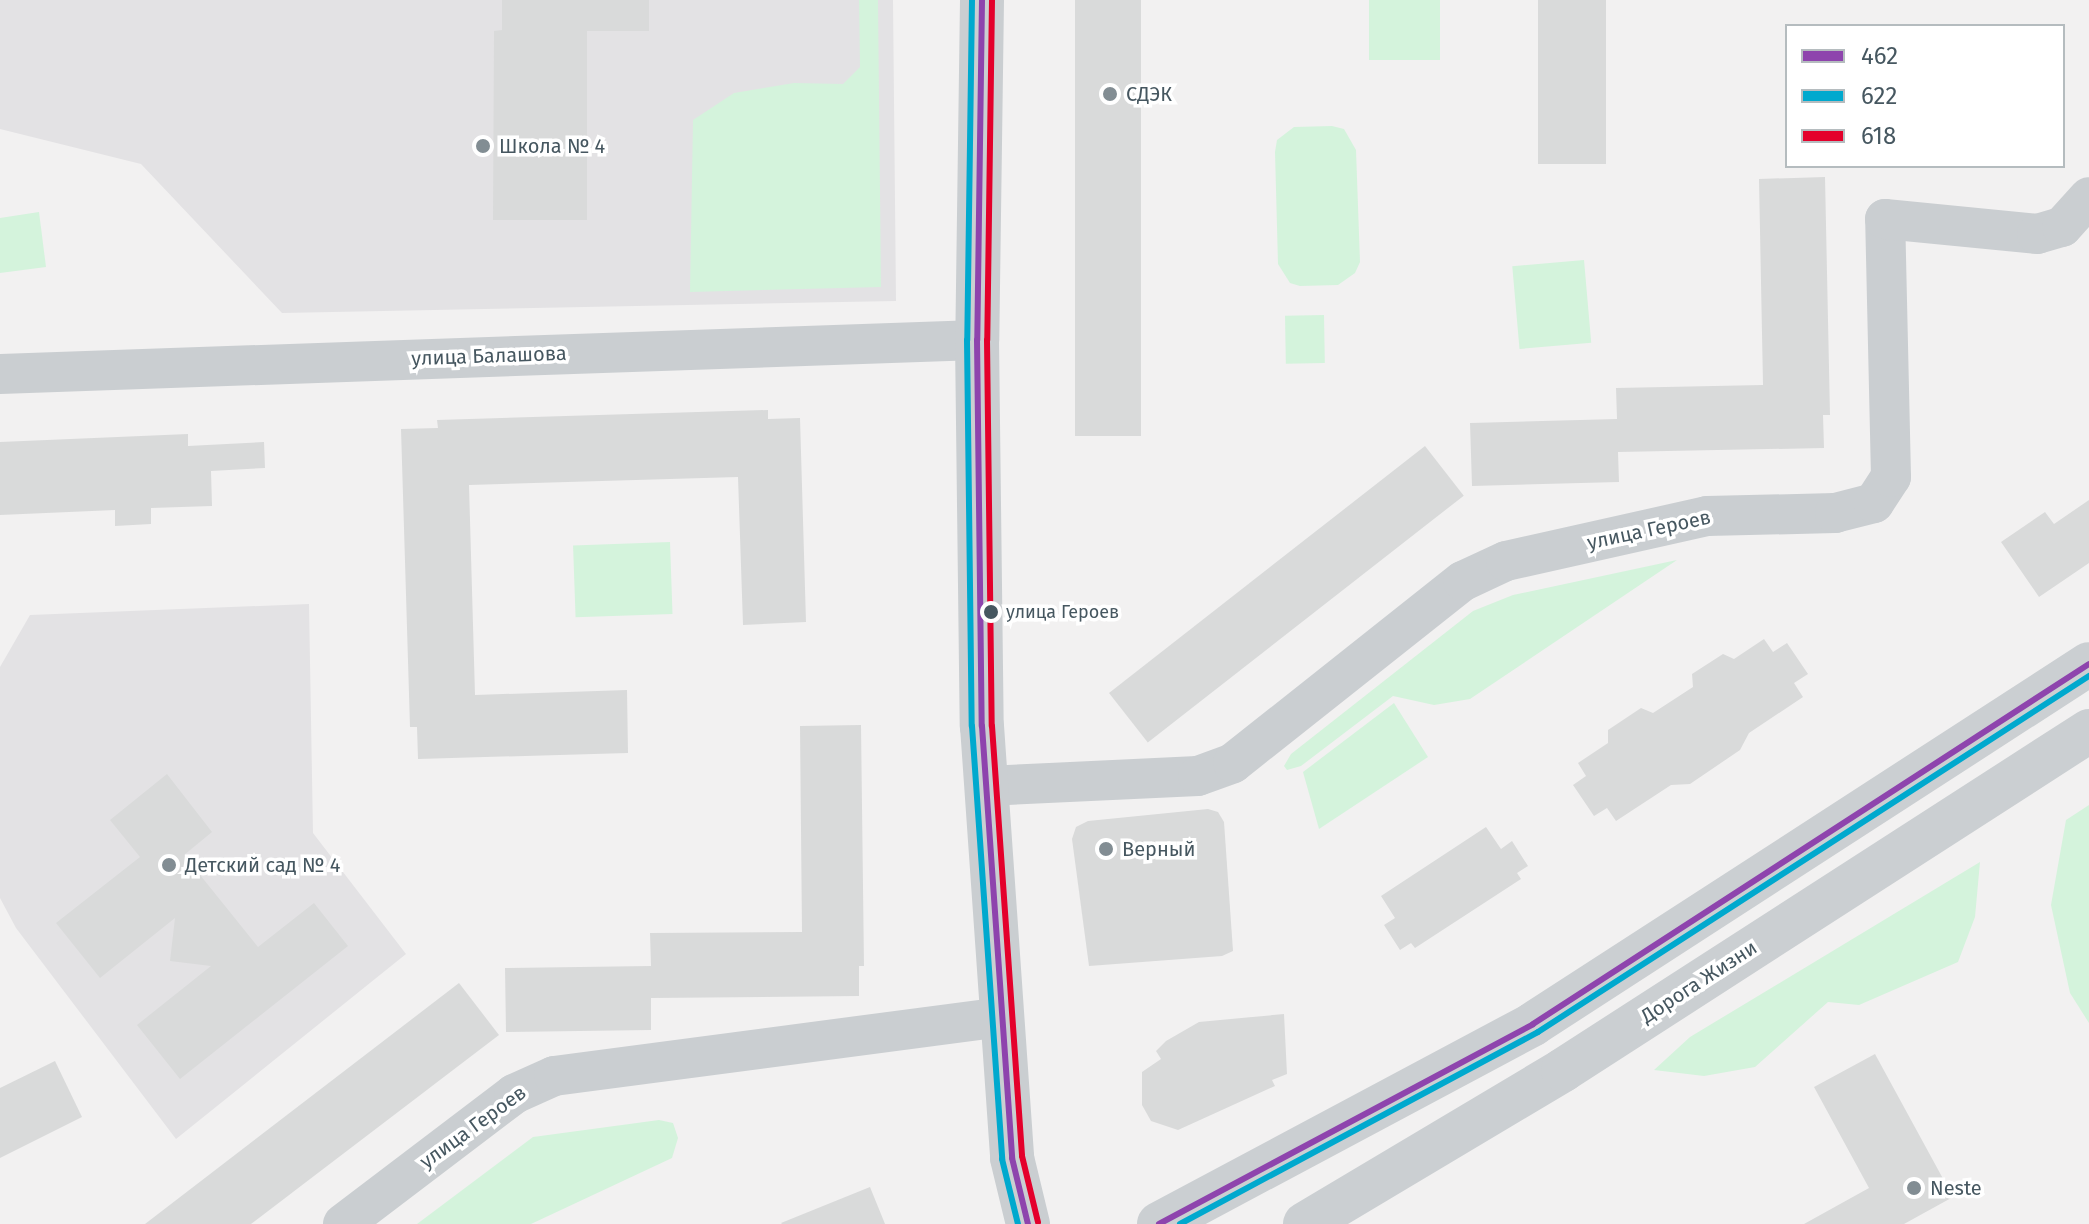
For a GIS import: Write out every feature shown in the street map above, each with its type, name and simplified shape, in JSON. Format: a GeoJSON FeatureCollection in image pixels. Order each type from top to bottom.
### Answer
{"type":"FeatureCollection","features":[{"type":"Feature","properties":{"kind":"main road"},"geometry":{"type":"LineString","coordinates":[[1159,1224],[1533,1024],[2089,664]]}},
{"type":"Feature","properties":{"kind":"main road","name":"Дорога Жизни"},"geometry":{"type":"LineString","coordinates":[[1305,1224],[1563,1070],[2089,731]]}},
{"type":"Feature","properties":{"kind":"street"},"geometry":{"type":"LineString","coordinates":[[982,0],[977,340],[986,786],[1012,1158],[1028,1224]]}},
{"type":"Feature","properties":{"kind":"street","name":"улица Героев"},"geometry":{"type":"LineString","coordinates":[[986,786],[1198,776],[1233,763],[1463,581],[1506,561],[1707,516],[1835,513],[1874,503],[1891,477],[1885,219],[2037,234],[2062,227],[2089,197]]}},
{"type":"Feature","properties":{"kind":"street","name":"улица Балашова"},"geometry":{"type":"LineString","coordinates":[[0,374],[977,340]]}},
{"type":"Feature","properties":{"kind":"street","name":"улица Героев"},"geometry":{"type":"LineString","coordinates":[[343,1224],[514,1094],[554,1076],[1000,1017]]}},
{"type":"Feature","properties":{"kind":"shaded area","name":"Школа № 4"},"geometry":{"type":"Polygon","coordinates":[[[0,0],[893,0],[896,301],[282,313],[141,164],[0,129],[0,0]]]}},
{"type":"Feature","properties":{"kind":"shaded area","name":"Детский сад № 4"},"geometry":{"type":"Polygon","coordinates":[[[309,604],[313,833],[406,954],[176,1139],[16,928],[0,898],[0,667],[30,615],[309,604]]]}},
{"type":"Feature","properties":{"kind":"green space"},"geometry":{"type":"Polygon","coordinates":[[[859,0],[878,0],[881,287],[690,292],[693,120],[734,93],[794,83],[843,84],[860,67],[859,0]]]}},
{"type":"Feature","properties":{"kind":"green space"},"geometry":{"type":"Polygon","coordinates":[[[1369,0],[1440,0],[1440,60],[1369,60],[1369,0]]]}},
{"type":"Feature","properties":{"kind":"green space"},"geometry":{"type":"Polygon","coordinates":[[[1332,126],[1344,129],[1356,150],[1360,262],[1355,273],[1338,285],[1300,286],[1290,283],[1278,264],[1277,140],[1294,127],[1332,126]]]}},
{"type":"Feature","properties":{"kind":"green space"},"geometry":{"type":"Polygon","coordinates":[[[39,212],[46,267],[0,273],[0,218],[39,212]]]}},
{"type":"Feature","properties":{"kind":"green space"},"geometry":{"type":"Polygon","coordinates":[[[1584,260],[1591,343],[1520,349],[1512,266],[1584,260]]]}},
{"type":"Feature","properties":{"kind":"green space"},"geometry":{"type":"Polygon","coordinates":[[[1324,315],[1325,363],[1286,364],[1285,316],[1324,315]]]}},
{"type":"Feature","properties":{"kind":"green space"},"geometry":{"type":"Polygon","coordinates":[[[670,542],[673,614],[576,617],[573,545],[670,542]]]}},
{"type":"Feature","properties":{"kind":"green space"},"geometry":{"type":"Polygon","coordinates":[[[1677,560],[1470,699],[1434,705],[1393,696],[1301,766],[1287,770],[1284,766],[1291,754],[1473,611],[1513,595],[1677,560]]]}},
{"type":"Feature","properties":{"kind":"green space"},"geometry":{"type":"Polygon","coordinates":[[[1394,703],[1428,757],[1319,829],[1303,772],[1394,703]]]}},
{"type":"Feature","properties":{"kind":"green space"},"geometry":{"type":"Polygon","coordinates":[[[2089,805],[2089,1023],[2070,993],[2051,905],[2066,820],[2089,805]]]}},
{"type":"Feature","properties":{"kind":"green space"},"geometry":{"type":"Polygon","coordinates":[[[1980,862],[1975,917],[1958,962],[1859,1005],[1828,1002],[1755,1067],[1704,1076],[1654,1070],[1690,1037],[1980,862]]]}},
{"type":"Feature","properties":{"kind":"green space"},"geometry":{"type":"Polygon","coordinates":[[[659,1120],[673,1123],[678,1138],[672,1158],[531,1224],[417,1224],[533,1137],[659,1120]]]}},
{"type":"Feature","properties":{"kind":"building"},"geometry":{"type":"Polygon","coordinates":[[[502,0],[649,0],[649,31],[587,31],[587,220],[493,220],[494,31],[502,30],[502,0]]]}},
{"type":"Feature","properties":{"kind":"building"},"geometry":{"type":"Polygon","coordinates":[[[1075,0],[1141,0],[1141,436],[1075,436],[1075,0]]]}},
{"type":"Feature","properties":{"kind":"building"},"geometry":{"type":"Polygon","coordinates":[[[1538,0],[1606,0],[1606,164],[1538,164],[1538,0]]]}},
{"type":"Feature","properties":{"kind":"building"},"geometry":{"type":"Polygon","coordinates":[[[1825,177],[1830,415],[1823,415],[1824,448],[1618,452],[1619,482],[1472,486],[1470,423],[1617,419],[1616,388],[1763,385],[1759,179],[1825,177]]]}},
{"type":"Feature","properties":{"kind":"building"},"geometry":{"type":"Polygon","coordinates":[[[768,410],[768,419],[800,418],[806,622],[743,625],[738,477],[469,485],[475,695],[627,690],[628,753],[418,759],[417,727],[410,727],[401,429],[438,428],[437,420],[768,410]]]}},
{"type":"Feature","properties":{"kind":"building"},"geometry":{"type":"Polygon","coordinates":[[[188,434],[188,446],[264,442],[265,468],[211,471],[212,506],[151,508],[151,524],[115,526],[115,510],[0,515],[0,442],[188,434]]]}},
{"type":"Feature","properties":{"kind":"building"},"geometry":{"type":"Polygon","coordinates":[[[1425,446],[1464,496],[1148,743],[1109,693],[1425,446]]]}},
{"type":"Feature","properties":{"kind":"building"},"geometry":{"type":"Polygon","coordinates":[[[2089,500],[2089,563],[2039,597],[2001,542],[2045,512],[2054,524],[2089,500]]]}},
{"type":"Feature","properties":{"kind":"building"},"geometry":{"type":"Polygon","coordinates":[[[1764,639],[1773,652],[1787,643],[1808,674],[1794,683],[1803,697],[1749,733],[1740,750],[1690,784],[1671,785],[1616,821],[1607,808],[1594,816],[1573,785],[1586,776],[1578,763],[1608,743],[1608,730],[1641,708],[1653,713],[1693,687],[1692,674],[1723,654],[1734,659],[1764,639]]]}},
{"type":"Feature","properties":{"kind":"building"},"geometry":{"type":"Polygon","coordinates":[[[861,725],[864,966],[859,966],[859,996],[651,998],[651,1030],[506,1032],[505,968],[651,966],[650,933],[802,932],[800,726],[861,725]]]}},
{"type":"Feature","properties":{"kind":"building"},"geometry":{"type":"Polygon","coordinates":[[[167,774],[212,832],[184,855],[258,947],[314,903],[348,946],[180,1079],[137,1025],[211,966],[170,961],[175,918],[100,978],[56,923],[140,857],[110,820],[167,774]]]}},
{"type":"Feature","properties":{"kind":"building"},"geometry":{"type":"Polygon","coordinates":[[[1208,809],[1218,812],[1224,822],[1233,951],[1222,956],[1089,966],[1072,839],[1076,827],[1088,821],[1208,809]]]}},
{"type":"Feature","properties":{"kind":"building"},"geometry":{"type":"Polygon","coordinates":[[[1486,827],[1501,849],[1512,841],[1528,866],[1517,873],[1521,879],[1415,948],[1411,943],[1400,950],[1384,925],[1395,918],[1381,896],[1486,827]]]}},
{"type":"Feature","properties":{"kind":"building"},"geometry":{"type":"Polygon","coordinates":[[[459,983],[499,1035],[251,1224],[145,1224],[459,983]]]}},
{"type":"Feature","properties":{"kind":"building"},"geometry":{"type":"Polygon","coordinates":[[[1284,1014],[1287,1074],[1272,1080],[1275,1086],[1178,1130],[1151,1121],[1142,1105],[1142,1072],[1161,1059],[1156,1051],[1166,1041],[1199,1022],[1284,1014]]]}},
{"type":"Feature","properties":{"kind":"building"},"geometry":{"type":"Polygon","coordinates":[[[1875,1054],[1953,1197],[1904,1224],[1804,1224],[1869,1188],[1814,1087],[1875,1054]]]}},
{"type":"Feature","properties":{"kind":"building"},"geometry":{"type":"Polygon","coordinates":[[[55,1061],[82,1117],[0,1158],[0,1088],[55,1061]]]}},
{"type":"Feature","properties":{"kind":"building"},"geometry":{"type":"Polygon","coordinates":[[[870,1187],[885,1224],[781,1223],[870,1187]]]}},
{"type":"Feature","properties":{"kind":"transit line","name":"622"},"geometry":{"type":"LineString","coordinates":[[972,0],[967,340],[972,726],[1002,1159],[1018,1224]]}},
{"type":"Feature","properties":{"kind":"transit line","name":"462"},"geometry":{"type":"LineString","coordinates":[[982,0],[977,340],[982,726],[1012,1158],[1028,1224]]}},
{"type":"Feature","properties":{"kind":"transit line","name":"618"},"geometry":{"type":"LineString","coordinates":[[992,0],[987,340],[992,726],[1022,1156],[1038,1222]]}},
{"type":"Feature","properties":{"kind":"transit line","name":"462"},"geometry":{"type":"LineString","coordinates":[[1159,1224],[1533,1024],[2089,664]]}},
{"type":"Feature","properties":{"kind":"transit line","name":"622"},"geometry":{"type":"LineString","coordinates":[[1180,1224],[1538,1032],[2089,676]]}},
{"type":"Feature","properties":{"kind":"place","name":"СДЭК"},"geometry":{"type":"Point","coordinates":[1110,94]}},
{"type":"Feature","properties":{"kind":"place","name":"Школа № 4"},"geometry":{"type":"Point","coordinates":[483,146]}},
{"type":"Feature","properties":{"kind":"place","name":"улица Героев"},"geometry":{"type":"Point","coordinates":[991,612]}},
{"type":"Feature","properties":{"kind":"place","name":"Верный"},"geometry":{"type":"Point","coordinates":[1106,849]}},
{"type":"Feature","properties":{"kind":"place","name":"Детский сад № 4"},"geometry":{"type":"Point","coordinates":[169,865]}},
{"type":"Feature","properties":{"kind":"place","name":"Neste"},"geometry":{"type":"Point","coordinates":[1914,1188]}}]}
